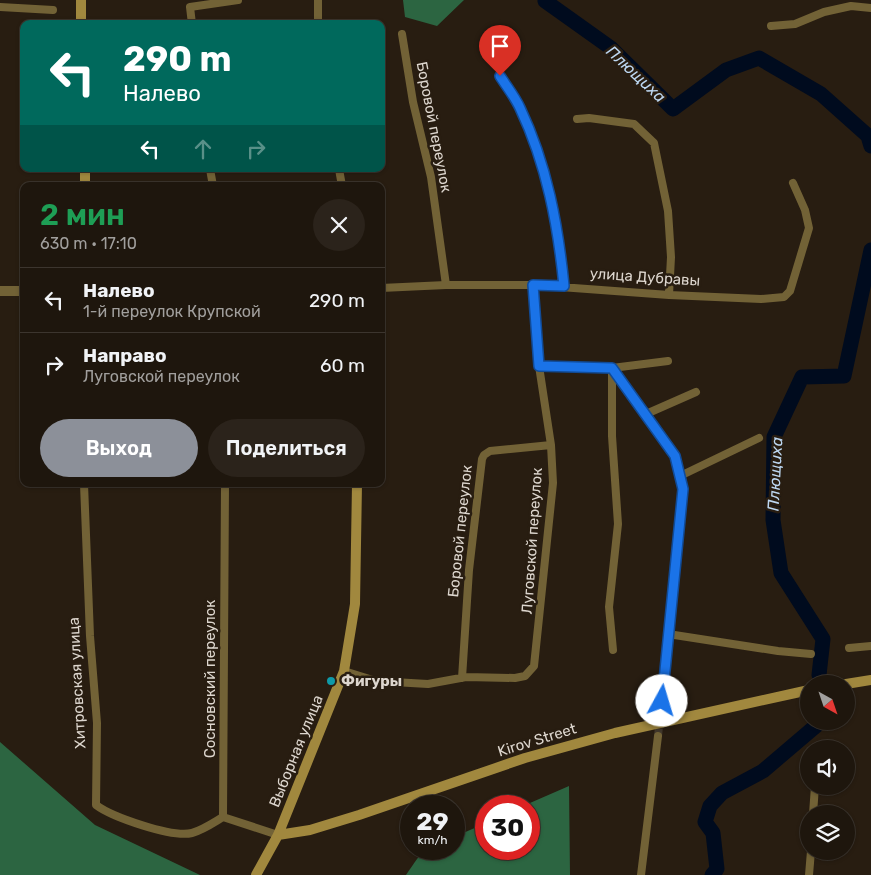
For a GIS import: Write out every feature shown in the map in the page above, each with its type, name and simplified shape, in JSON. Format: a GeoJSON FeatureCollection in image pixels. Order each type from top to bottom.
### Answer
{"type":"FeatureCollection","features":[{"type":"Feature","properties":{"kind":"main road"},"geometry":{"type":"LineString","coordinates":[[81,4],[81,20]]}},
{"type":"Feature","properties":{"kind":"main road","name":"Выборная улица"},"geometry":{"type":"LineString","coordinates":[[256,875],[278,834],[344,671],[355,604],[357,487]]}},
{"type":"Feature","properties":{"kind":"main road"},"geometry":{"type":"LineString","coordinates":[[855,683],[871,680]]}},
{"type":"Feature","properties":{"kind":"main road","name":"Kirov Street"},"geometry":{"type":"LineString","coordinates":[[278,834],[310,830],[525,758],[615,733],[800,692]]}},
{"type":"Feature","properties":{"kind":"street"},"geometry":{"type":"LineString","coordinates":[[192,20],[190,6],[238,0]]}},
{"type":"Feature","properties":{"kind":"street"},"geometry":{"type":"LineString","coordinates":[[316,0],[318,20]]}},
{"type":"Feature","properties":{"kind":"street"},"geometry":{"type":"LineString","coordinates":[[771,26],[795,24],[824,12],[851,6],[871,8]]}},
{"type":"Feature","properties":{"kind":"street"},"geometry":{"type":"LineString","coordinates":[[0,8],[53,10]]}},
{"type":"Feature","properties":{"kind":"street","name":"Боровой переулок"},"geometry":{"type":"LineString","coordinates":[[402,34],[413,102],[431,177],[446,285]]}},
{"type":"Feature","properties":{"kind":"street"},"geometry":{"type":"LineString","coordinates":[[500,76],[519,107],[538,150],[549,189],[561,250],[564,286]]}},
{"type":"Feature","properties":{"kind":"street"},"geometry":{"type":"LineString","coordinates":[[577,119],[589,118],[634,124],[654,143],[668,211],[671,257],[669,295]]}},
{"type":"Feature","properties":{"kind":"street","name":"улица Дубравы"},"geometry":{"type":"LineString","coordinates":[[385,288],[446,285],[533,285],[669,295],[784,297],[790,291],[809,228],[806,210],[793,184]]}},
{"type":"Feature","properties":{"kind":"street","name":"Луговской переулок"},"geometry":{"type":"LineString","coordinates":[[462,678],[511,678],[525,676],[536,661],[552,497],[551,445],[539,366],[533,285]]}},
{"type":"Feature","properties":{"kind":"street"},"geometry":{"type":"LineString","coordinates":[[0,291],[20,291]]}},
{"type":"Feature","properties":{"kind":"street"},"geometry":{"type":"LineString","coordinates":[[539,366],[612,368],[668,361]]}},
{"type":"Feature","properties":{"kind":"street"},"geometry":{"type":"LineString","coordinates":[[612,368],[675,456],[683,489],[661,707]]}},
{"type":"Feature","properties":{"kind":"street"},"geometry":{"type":"LineString","coordinates":[[612,368],[612,436],[618,524],[609,607],[613,650]]}},
{"type":"Feature","properties":{"kind":"street"},"geometry":{"type":"LineString","coordinates":[[646,414],[696,392]]}},
{"type":"Feature","properties":{"kind":"street"},"geometry":{"type":"LineString","coordinates":[[680,476],[759,438]]}},
{"type":"Feature","properties":{"kind":"street","name":"Боровой переулок"},"geometry":{"type":"LineString","coordinates":[[462,678],[469,570],[482,458],[490,452],[551,445]]}},
{"type":"Feature","properties":{"kind":"street","name":"Хитровская улица"},"geometry":{"type":"LineString","coordinates":[[84,487],[90,636],[97,723],[96,805],[104,811],[162,831],[190,834],[223,817]]}},
{"type":"Feature","properties":{"kind":"street","name":"Сосновский переулок"},"geometry":{"type":"LineString","coordinates":[[223,817],[225,487]]}},
{"type":"Feature","properties":{"kind":"street"},"geometry":{"type":"LineString","coordinates":[[668,634],[778,651],[811,654]]}},
{"type":"Feature","properties":{"kind":"street"},"geometry":{"type":"LineString","coordinates":[[849,648],[871,646]]}},
{"type":"Feature","properties":{"kind":"street"},"geometry":{"type":"LineString","coordinates":[[344,671],[376,681],[428,684],[462,678]]}},
{"type":"Feature","properties":{"kind":"street"},"geometry":{"type":"LineString","coordinates":[[641,875],[658,736]]}},
{"type":"Feature","properties":{"kind":"street"},"geometry":{"type":"LineString","coordinates":[[223,817],[278,834]]}},
{"type":"Feature","properties":{"kind":"street"},"geometry":{"type":"LineString","coordinates":[[810,860],[810,875]]}},
{"type":"Feature","properties":{"kind":"green space"},"geometry":{"type":"Polygon","coordinates":[[[403,0],[464,0],[437,26],[405,17],[403,0]]]}},
{"type":"Feature","properties":{"kind":"green space"},"geometry":{"type":"Polygon","coordinates":[[[0,742],[95,825],[200,875],[0,875],[0,742]]]}},
{"type":"Feature","properties":{"kind":"green space"},"geometry":{"type":"Polygon","coordinates":[[[569,786],[570,875],[406,875],[417,860],[465,860],[465,832],[475,828],[475,860],[540,860],[540,799],[569,786]]]}},
{"type":"Feature","properties":{"kind":"waterway","name":"Плющиха"},"geometry":{"type":"LineString","coordinates":[[545,1],[611,48],[673,109],[726,70],[759,58],[821,94],[868,136],[871,146]]}},
{"type":"Feature","properties":{"kind":"waterway","name":"Плющиха"},"geometry":{"type":"LineString","coordinates":[[819,675],[823,639],[781,573],[773,520],[774,437],[802,377],[844,376],[871,250]]}},
{"type":"Feature","properties":{"kind":"waterway","name":"Плющиха"},"geometry":{"type":"LineString","coordinates":[[712,875],[717,869],[713,833],[705,822],[710,806],[722,793],[763,771],[811,730]]}},
{"type":"Feature","properties":{"kind":"tunnel"},"geometry":{"type":"LineString","coordinates":[[658,736],[661,707]]}},
{"type":"Feature","properties":{"kind":"place","name":"Фигуры"},"geometry":{"type":"Point","coordinates":[331,681]}},
{"type":"Feature","properties":{"kind":"route"},"geometry":{"type":"LineString","coordinates":[[500,76],[519,107],[538,150],[549,189],[561,250],[564,286],[533,285],[539,366],[612,368],[675,456],[683,489],[662,701]]}}]}
